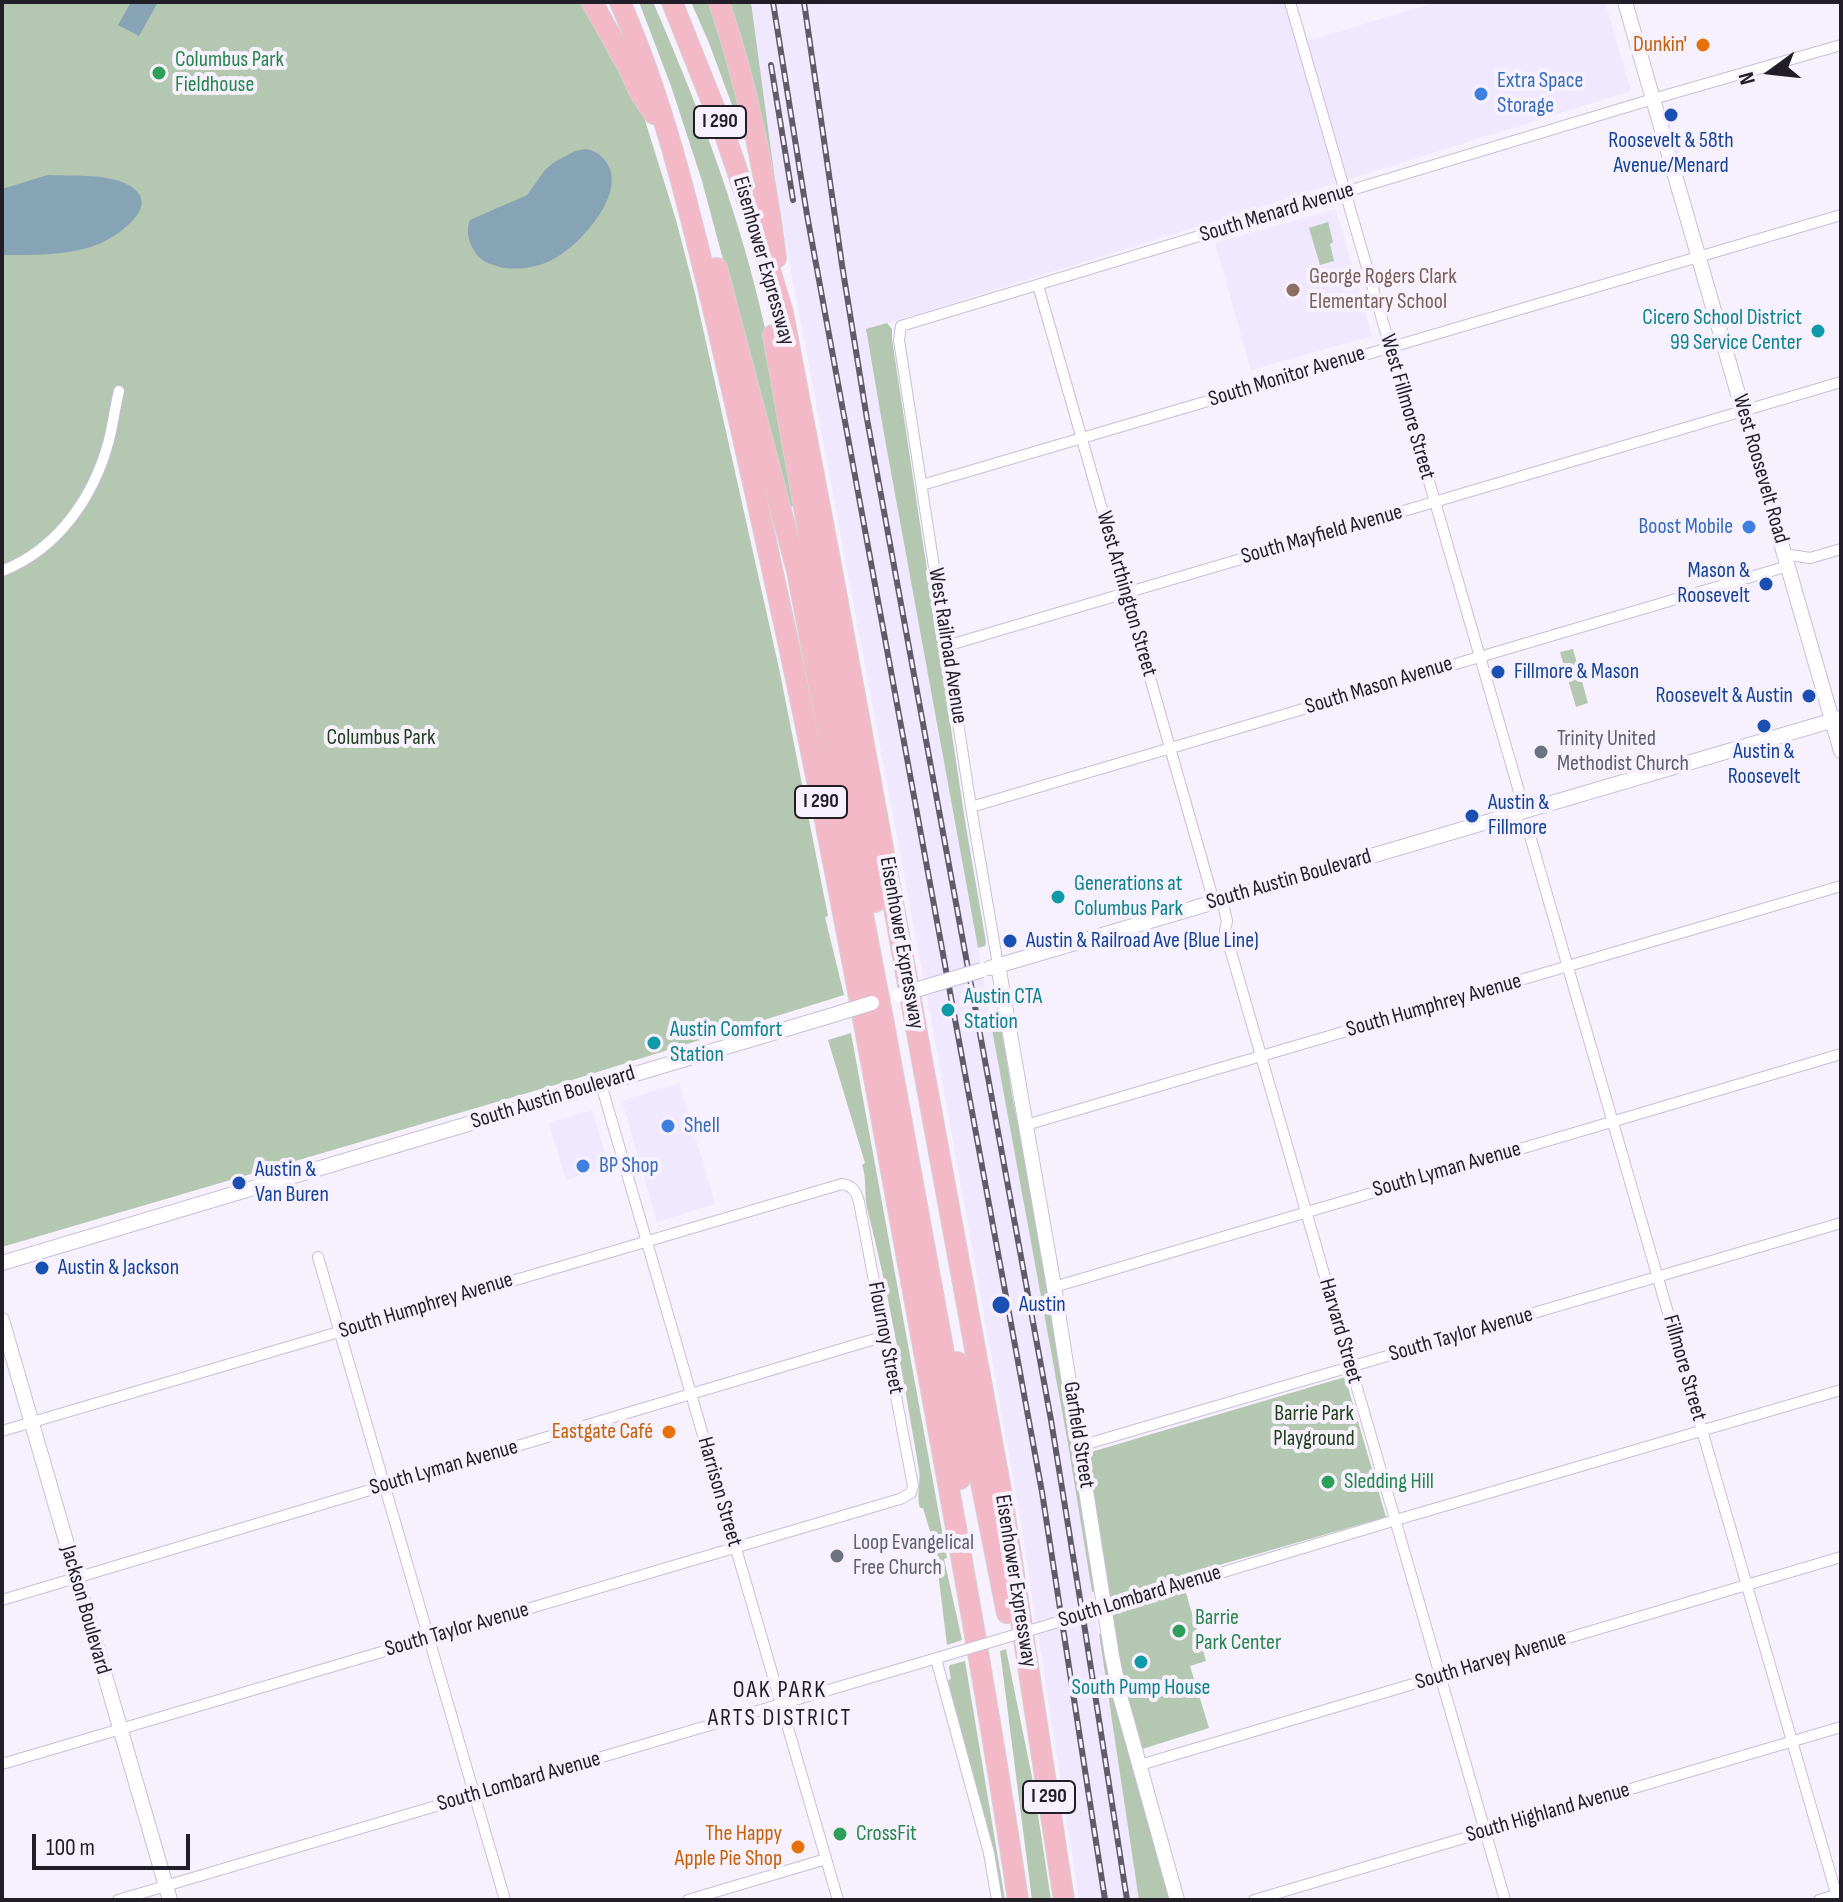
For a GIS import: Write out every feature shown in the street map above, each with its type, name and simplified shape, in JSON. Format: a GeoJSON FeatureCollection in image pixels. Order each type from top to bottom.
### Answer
{"type":"FeatureCollection","features":[{"type":"Feature","properties":{"kind":"highway"},"geometry":{"type":"LineString","coordinates":[[592,2],[640,93],[666,131]]}},
{"type":"Feature","properties":{"kind":"highway","name":"I 290"},"geometry":{"type":"LineString","coordinates":[[620,2],[646,65],[694,230],[802,704],[855,973],[960,1546],[1018,1900]]}},
{"type":"Feature","properties":{"kind":"highway","name":"Eisenhower Expressway"},"geometry":{"type":"LineString","coordinates":[[672,2],[724,132],[783,313],[995,1459],[1064,1900]]}},
{"type":"Feature","properties":{"kind":"highway"},"geometry":{"type":"LineString","coordinates":[[719,2],[750,108],[772,229],[783,313]]}},
{"type":"Feature","properties":{"kind":"highway"},"geometry":{"type":"LineString","coordinates":[[646,65],[673,117],[694,185],[797,571],[886,999],[1010,1625],[1033,1693]]}},
{"type":"Feature","properties":{"kind":"highway"},"geometry":{"type":"LineString","coordinates":[[762,244],[768,309],[943,1348],[960,1477],[960,1546]]}},
{"type":"Feature","properties":{"kind":"street","name":"West Fillmore Street"},"geometry":{"type":"LineString","coordinates":[[1290,2],[1525,812]]}},
{"type":"Feature","properties":{"kind":"street","name":"West Roosevelt Road"},"geometry":{"type":"LineString","coordinates":[[1625,2],[1786,560],[1837,719],[1841,751]]}},
{"type":"Feature","properties":{"kind":"street","name":"South Menard Avenue"},"geometry":{"type":"LineString","coordinates":[[901,326],[1841,45]]}},
{"type":"Feature","properties":{"kind":"street","name":"South Monitor Avenue"},"geometry":{"type":"LineString","coordinates":[[922,485],[1841,215]]}},
{"type":"Feature","properties":{"kind":"street","name":"West Arthington Street"},"geometry":{"type":"LineString","coordinates":[[1038,285],[1170,748],[1218,901]]}},
{"type":"Feature","properties":{"kind":"street","name":"West Railroad Avenue"},"geometry":{"type":"LineString","coordinates":[[901,326],[899,340],[998,965]]}},
{"type":"Feature","properties":{"kind":"street","name":"South Mayfield Avenue"},"geometry":{"type":"LineString","coordinates":[[946,646],[1841,382]]}},
{"type":"Feature","properties":{"kind":"street"},"geometry":{"type":"LineString","coordinates":[[2,571],[40,548],[63,529],[79,509],[102,462],[119,391]]}},
{"type":"Feature","properties":{"kind":"street","name":"South Mason Avenue"},"geometry":{"type":"LineString","coordinates":[[971,807],[1479,657],[1786,560],[1810,558],[1841,549]]}},
{"type":"Feature","properties":{"kind":"street","name":"South Austin Boulevard"},"geometry":{"type":"LineString","coordinates":[[2,1263],[998,965],[1837,719]]}},
{"type":"Feature","properties":{"kind":"street","name":"Fillmore Street"},"geometry":{"type":"LineString","coordinates":[[1530,836],[1838,1896]]}},
{"type":"Feature","properties":{"kind":"street","name":"South Humphrey Avenue"},"geometry":{"type":"LineString","coordinates":[[1026,1125],[1841,886]]}},
{"type":"Feature","properties":{"kind":"street","name":"Harvard Street"},"geometry":{"type":"LineString","coordinates":[[1218,901],[1227,921],[1225,931],[1505,1900]]}},
{"type":"Feature","properties":{"kind":"street","name":"Garfield Street"},"geometry":{"type":"LineString","coordinates":[[998,965],[1080,1446],[1100,1610],[1120,1696],[1177,1900]]}},
{"type":"Feature","properties":{"kind":"street","name":"South Lyman Avenue"},"geometry":{"type":"LineString","coordinates":[[1054,1287],[1841,1054]]}},
{"type":"Feature","properties":{"kind":"street","name":"Harrison Street"},"geometry":{"type":"LineString","coordinates":[[601,1084],[838,1900]]}},
{"type":"Feature","properties":{"kind":"street","name":"South Humphrey Avenue"},"geometry":{"type":"LineString","coordinates":[[2,1431],[835,1184],[850,1186]]}},
{"type":"Feature","properties":{"kind":"street","name":"Flournoy Street"},"geometry":{"type":"LineString","coordinates":[[850,1186],[859,1202],[912,1479],[911,1493]]}},
{"type":"Feature","properties":{"kind":"street","name":"South Taylor Avenue"},"geometry":{"type":"LineString","coordinates":[[1080,1446],[1841,1223]]}},
{"type":"Feature","properties":{"kind":"street"},"geometry":{"type":"LineString","coordinates":[[318,1257],[505,1900]]}},
{"type":"Feature","properties":{"kind":"street","name":"Jackson Boulevard"},"geometry":{"type":"LineString","coordinates":[[2,1320],[168,1893]]}},
{"type":"Feature","properties":{"kind":"street","name":"South Lyman Avenue"},"geometry":{"type":"LineString","coordinates":[[2,1600],[885,1336]]}},
{"type":"Feature","properties":{"kind":"street","name":"South Lombard Avenue"},"geometry":{"type":"LineString","coordinates":[[118,1900],[168,1893],[474,1795],[1841,1390]]}},
{"type":"Feature","properties":{"kind":"street","name":"South Taylor Avenue"},"geometry":{"type":"LineString","coordinates":[[2,1764],[900,1499],[911,1493]]}},
{"type":"Feature","properties":{"kind":"street","name":"South Harvey Avenue"},"geometry":{"type":"LineString","coordinates":[[1140,1765],[1841,1557]]}},
{"type":"Feature","properties":{"kind":"street"},"geometry":{"type":"LineString","coordinates":[[936,1659],[989,1853],[997,1900]]}},
{"type":"Feature","properties":{"kind":"street","name":"South Highland Avenue"},"geometry":{"type":"LineString","coordinates":[[1254,1900],[1841,1727]]}},
{"type":"Feature","properties":{"kind":"street"},"geometry":{"type":"LineString","coordinates":[[688,1900],[826,1859]]}},
{"type":"Feature","properties":{"kind":"street"},"geometry":{"type":"LineString","coordinates":[[1819,1900],[1838,1896]]}},
{"type":"Feature","properties":{"kind":"shaded area"},"geometry":{"type":"Polygon","coordinates":[[[751,2],[1294,2],[1304,42],[1437,2],[1605,2],[1631,91],[866,330],[1068,1444],[1110,1709],[1165,1900],[1079,1900],[1019,1511],[933,1030],[777,195],[751,2]]]}},
{"type":"Feature","properties":{"kind":"shaded area","name":"George Rogers Clark Elementary School"},"geometry":{"type":"Polygon","coordinates":[[[1336,209],[1372,336],[1251,370],[1215,243],[1336,209]]]}},
{"type":"Feature","properties":{"kind":"shaded area"},"geometry":{"type":"Polygon","coordinates":[[[679,1083],[715,1204],[657,1222],[622,1101],[679,1083]]]}},
{"type":"Feature","properties":{"kind":"shaded area"},"geometry":{"type":"Polygon","coordinates":[[[592,1110],[609,1167],[566,1180],[549,1123],[592,1110]]]}},
{"type":"Feature","properties":{"kind":"green space","name":"Columbus Park"},"geometry":{"type":"Polygon","coordinates":[[[2,2],[587,2],[644,117],[695,293],[780,673],[828,916],[825,917],[844,995],[575,1079],[2,1247],[2,2]]]}},
{"type":"Feature","properties":{"kind":"green space"},"geometry":{"type":"Polygon","coordinates":[[[639,2],[653,2],[699,114],[739,229],[771,356],[795,506],[789,507],[702,181],[639,2]]]}},
{"type":"Feature","properties":{"kind":"green space"},"geometry":{"type":"Polygon","coordinates":[[[691,2],[710,2],[749,138],[745,140],[709,43],[691,2]]]}},
{"type":"Feature","properties":{"kind":"green space"},"geometry":{"type":"Polygon","coordinates":[[[729,2],[751,2],[777,195],[761,140],[764,139],[754,84],[729,2]]]}},
{"type":"Feature","properties":{"kind":"green space"},"geometry":{"type":"Polygon","coordinates":[[[1328,222],[1334,261],[1320,265],[1309,228],[1328,222]]]}},
{"type":"Feature","properties":{"kind":"green space"},"geometry":{"type":"Polygon","coordinates":[[[887,323],[892,329],[986,942],[985,946],[978,948],[866,329],[887,323]]]}},
{"type":"Feature","properties":{"kind":"green space"},"geometry":{"type":"Polygon","coordinates":[[[1573,649],[1588,703],[1576,707],[1560,652],[1573,649]]]}},
{"type":"Feature","properties":{"kind":"green space"},"geometry":{"type":"Polygon","coordinates":[[[999,1011],[1040,1235],[1095,1591],[1092,1592],[989,1013],[999,1011]]]}},
{"type":"Feature","properties":{"kind":"green space"},"geometry":{"type":"Polygon","coordinates":[[[851,1033],[947,1558],[944,1559],[962,1640],[947,1645],[935,1548],[919,1503],[919,1470],[908,1404],[867,1208],[862,1165],[865,1163],[828,1040],[851,1033]]]}},
{"type":"Feature","properties":{"kind":"green space","name":"Barrie Park Playground"},"geometry":{"type":"Polygon","coordinates":[[[1345,1377],[1386,1517],[1181,1576],[1206,1661],[1190,1666],[1209,1728],[1139,1750],[1122,1696],[1112,1618],[1117,1611],[1113,1597],[1109,1596],[1087,1459],[1091,1452],[1345,1377]]]}},
{"type":"Feature","properties":{"kind":"green space"},"geometry":{"type":"Polygon","coordinates":[[[1099,1634],[1102,1634],[1114,1702],[1169,1900],[1139,1900],[1099,1634]]]}},
{"type":"Feature","properties":{"kind":"green space"},"geometry":{"type":"Polygon","coordinates":[[[1006,1649],[1033,1782],[1051,1900],[1032,1900],[1000,1651],[1006,1649]]]}},
{"type":"Feature","properties":{"kind":"green space"},"geometry":{"type":"Polygon","coordinates":[[[965,1661],[1005,1900],[1002,1900],[986,1820],[948,1680],[951,1679],[950,1665],[965,1661]]]}},
{"type":"Feature","properties":{"kind":"water"},"geometry":{"type":"Polygon","coordinates":[[[131,2],[158,2],[139,36],[118,25],[131,2]]]}},
{"type":"Feature","properties":{"kind":"water"},"geometry":{"type":"Polygon","coordinates":[[[586,149],[598,153],[606,162],[611,174],[611,187],[599,215],[578,240],[557,257],[531,267],[504,268],[479,257],[469,238],[470,220],[527,195],[553,163],[575,151],[586,149]]]}},
{"type":"Feature","properties":{"kind":"water"},"geometry":{"type":"Polygon","coordinates":[[[48,175],[114,179],[135,189],[141,198],[141,207],[137,216],[119,232],[88,248],[64,253],[2,255],[2,189],[48,175]]]}},
{"type":"Feature","properties":{"kind":"railway"},"geometry":{"type":"LineString","coordinates":[[773,2],[807,215],[1042,1492],[1105,1900]]}},
{"type":"Feature","properties":{"kind":"railway"},"geometry":{"type":"LineString","coordinates":[[804,2],[867,419],[1051,1420],[1127,1900]]}},
{"type":"Feature","properties":{"kind":"railway"},"geometry":{"type":"LineString","coordinates":[[771,65],[793,200]]}},
{"type":"Feature","properties":{"kind":"place","name":"Dunkin'"},"geometry":{"type":"Point","coordinates":[1703,45]}},
{"type":"Feature","properties":{"kind":"place","name":"Columbus Park Fieldhouse"},"geometry":{"type":"Point","coordinates":[159,73]}},
{"type":"Feature","properties":{"kind":"place","name":"Extra Space Storage"},"geometry":{"type":"Point","coordinates":[1481,94]}},
{"type":"Feature","properties":{"kind":"place","name":"Roosevelt & 58th Avenue/Menard"},"geometry":{"type":"Point","coordinates":[1671,115]}},
{"type":"Feature","properties":{"kind":"place","name":"George Rogers Clark Elementary School"},"geometry":{"type":"Point","coordinates":[1293,290]}},
{"type":"Feature","properties":{"kind":"place","name":"Cicero School District 99 Service Center"},"geometry":{"type":"Point","coordinates":[1818,331]}},
{"type":"Feature","properties":{"kind":"place","name":"Boost Mobile"},"geometry":{"type":"Point","coordinates":[1749,527]}},
{"type":"Feature","properties":{"kind":"place","name":"Mason & Roosevelt"},"geometry":{"type":"Point","coordinates":[1766,584]}},
{"type":"Feature","properties":{"kind":"place","name":"Fillmore & Mason"},"geometry":{"type":"Point","coordinates":[1498,672]}},
{"type":"Feature","properties":{"kind":"place","name":"Roosevelt & Austin"},"geometry":{"type":"Point","coordinates":[1809,696]}},
{"type":"Feature","properties":{"kind":"place","name":"Austin & Roosevelt"},"geometry":{"type":"Point","coordinates":[1764,726]}},
{"type":"Feature","properties":{"kind":"place","name":"Trinity United Methodist Church"},"geometry":{"type":"Point","coordinates":[1541,752]}},
{"type":"Feature","properties":{"kind":"place","name":"Austin & Fillmore"},"geometry":{"type":"Point","coordinates":[1472,816]}},
{"type":"Feature","properties":{"kind":"place","name":"Generations at Columbus Park"},"geometry":{"type":"Point","coordinates":[1058,897]}},
{"type":"Feature","properties":{"kind":"place","name":"Austin & Railroad Ave (Blue Line)"},"geometry":{"type":"Point","coordinates":[1010,941]}},
{"type":"Feature","properties":{"kind":"place","name":"Austin CTA Station"},"geometry":{"type":"Point","coordinates":[948,1010]}},
{"type":"Feature","properties":{"kind":"place","name":"Austin Comfort Station"},"geometry":{"type":"Point","coordinates":[654,1043]}},
{"type":"Feature","properties":{"kind":"place","name":"Shell"},"geometry":{"type":"Point","coordinates":[668,1126]}},
{"type":"Feature","properties":{"kind":"place","name":"BP Shop"},"geometry":{"type":"Point","coordinates":[583,1166]}},
{"type":"Feature","properties":{"kind":"place","name":"Austin & Van Buren"},"geometry":{"type":"Point","coordinates":[239,1183]}},
{"type":"Feature","properties":{"kind":"place","name":"Austin & Jackson"},"geometry":{"type":"Point","coordinates":[42,1268]}},
{"type":"Feature","properties":{"kind":"place","name":"Austin"},"geometry":{"type":"Point","coordinates":[1001,1305]}},
{"type":"Feature","properties":{"kind":"place","name":"Eastgate Café"},"geometry":{"type":"Point","coordinates":[669,1432]}},
{"type":"Feature","properties":{"kind":"place","name":"Sledding Hill"},"geometry":{"type":"Point","coordinates":[1328,1482]}},
{"type":"Feature","properties":{"kind":"place","name":"Loop Evangelical Free Church"},"geometry":{"type":"Point","coordinates":[837,1556]}},
{"type":"Feature","properties":{"kind":"place","name":"Barrie Park Center"},"geometry":{"type":"Point","coordinates":[1179,1631]}},
{"type":"Feature","properties":{"kind":"place","name":"South Pump House"},"geometry":{"type":"Point","coordinates":[1141,1662]}},
{"type":"Feature","properties":{"kind":"place","name":"CrossFit"},"geometry":{"type":"Point","coordinates":[840,1834]}},
{"type":"Feature","properties":{"kind":"place","name":"The Happy Apple Pie Shop"},"geometry":{"type":"Point","coordinates":[798,1847]}},
{"type":"Feature","properties":{"kind":"district","name":"OAK PARK ARTS DISTRICT"},"geometry":{"type":"Point","coordinates":[780,1705]}}]}
